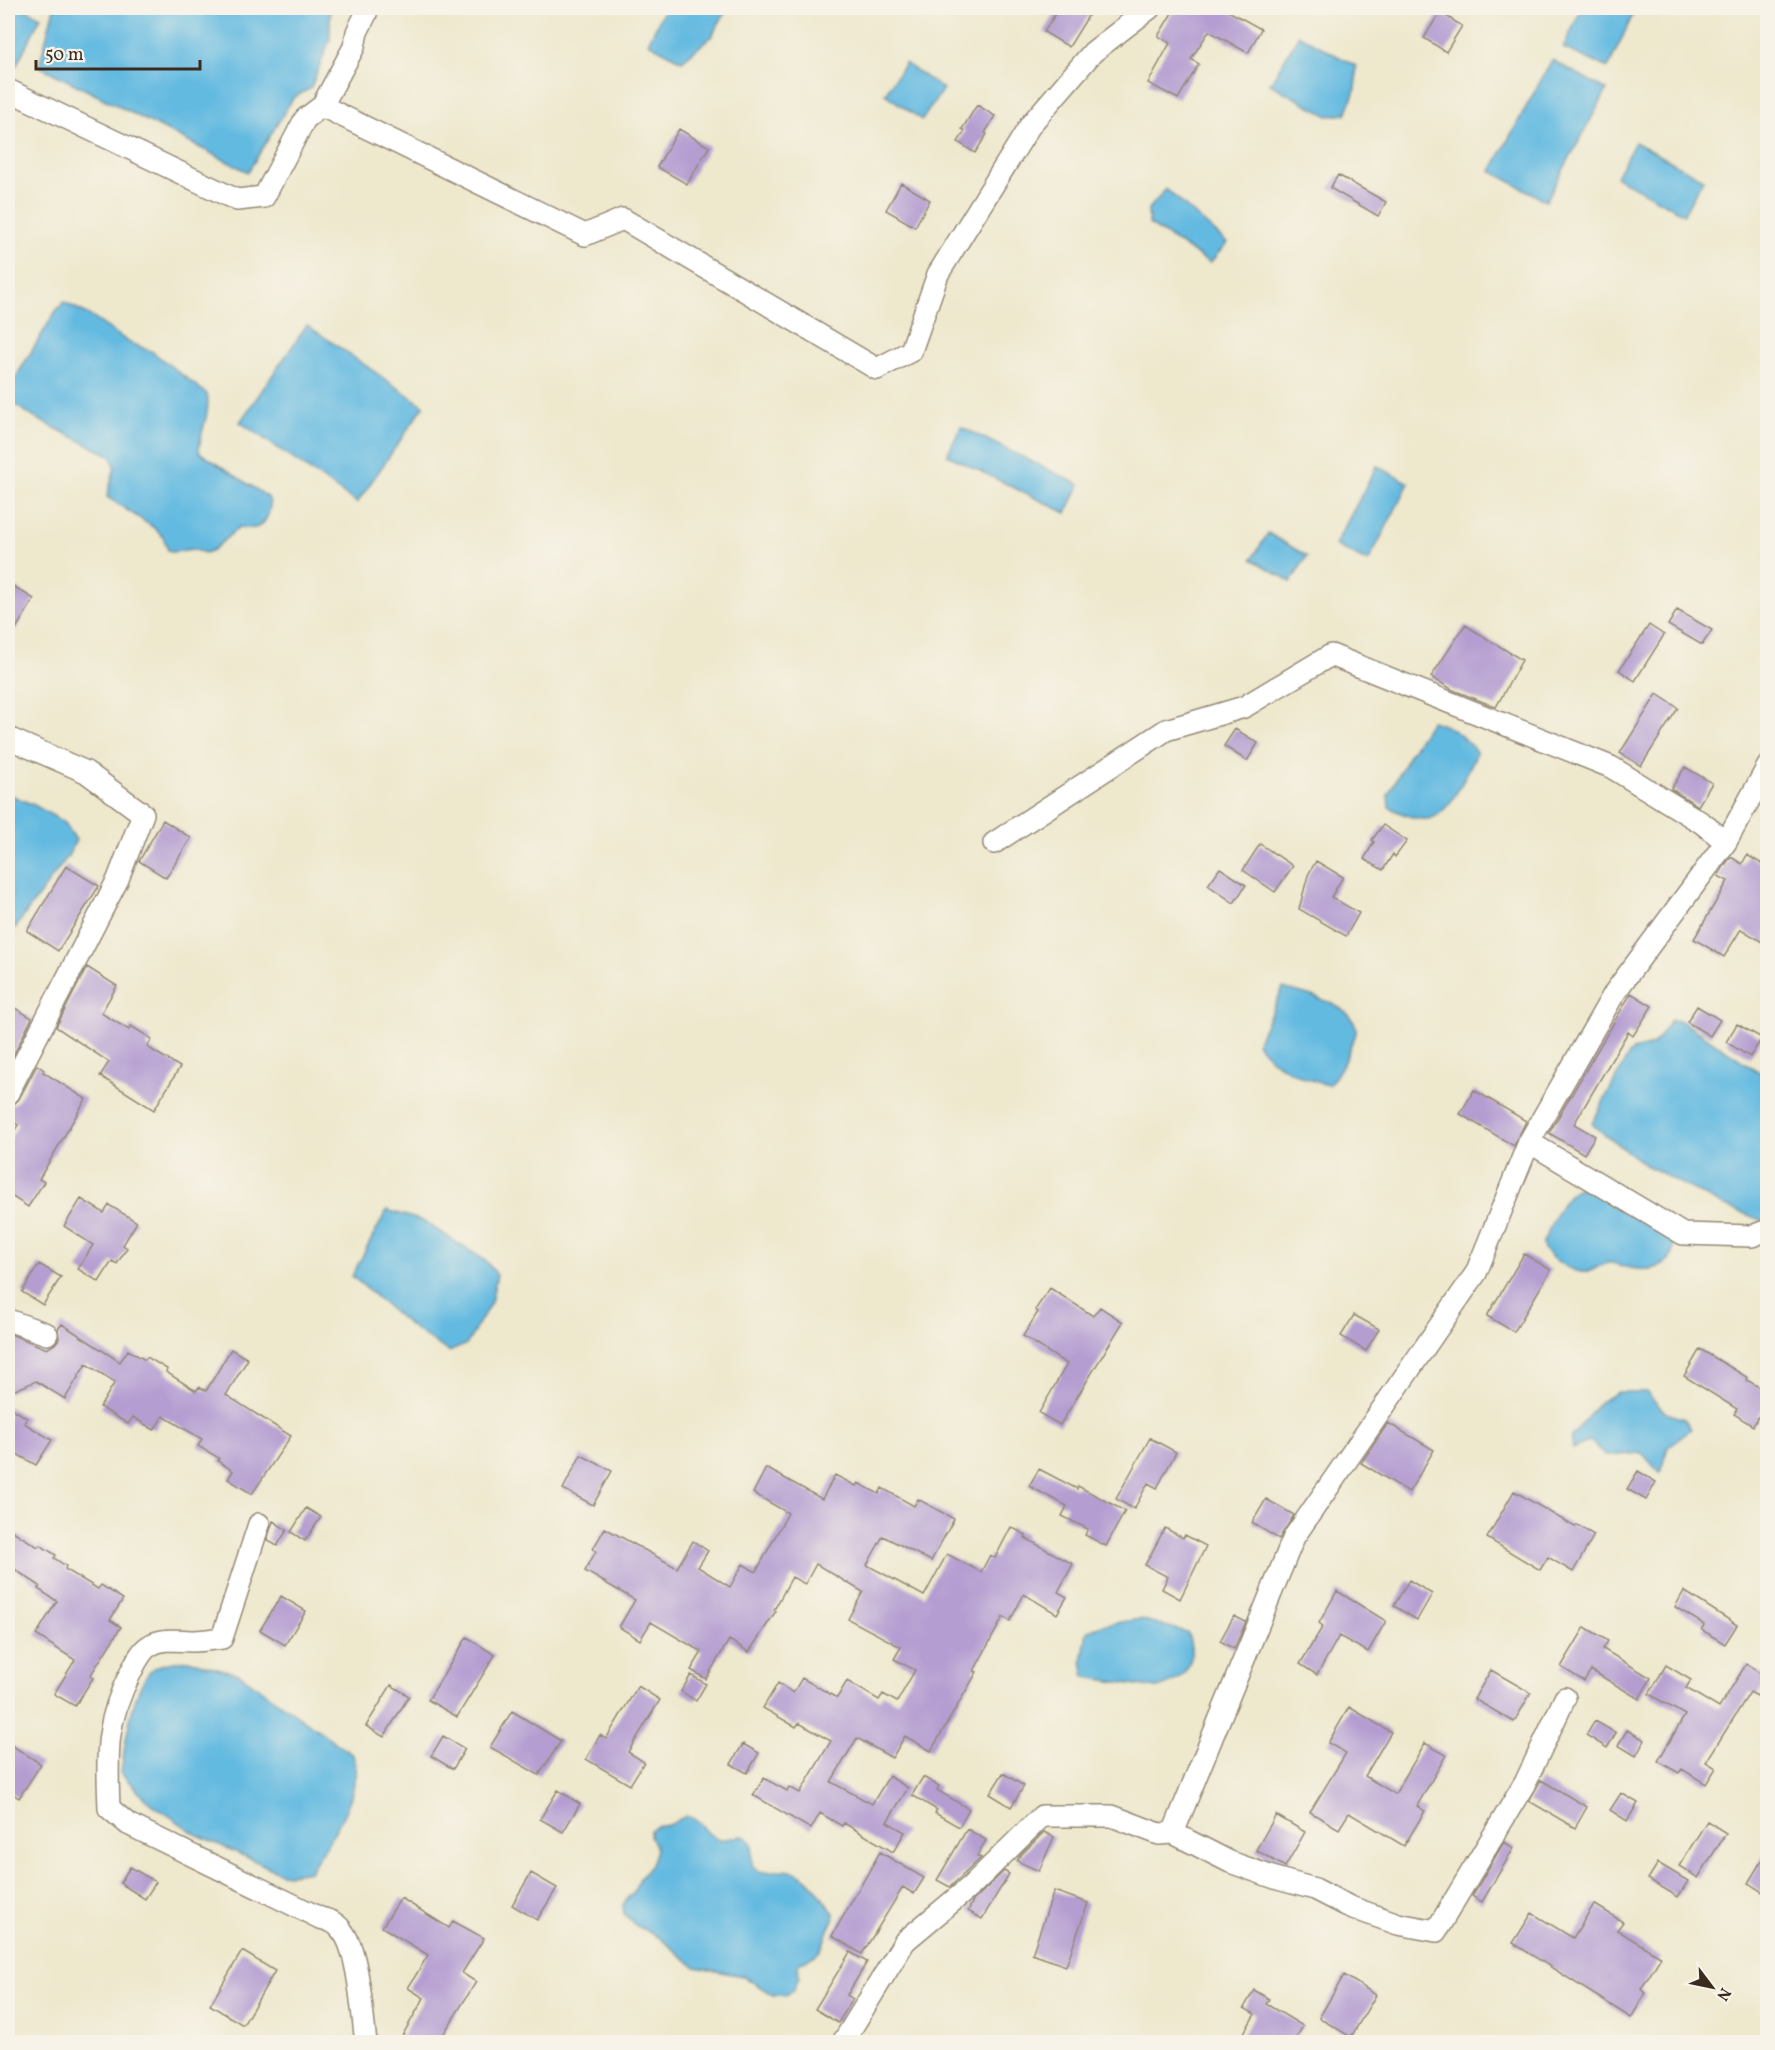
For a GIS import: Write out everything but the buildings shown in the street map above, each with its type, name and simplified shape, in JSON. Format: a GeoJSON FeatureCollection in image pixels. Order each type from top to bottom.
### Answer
{"type":"FeatureCollection","features":[{"type":"Feature","properties":{"kind":"street"},"geometry":{"type":"LineString","coordinates":[[322,106],[585,235],[623,219],[877,369],[911,351],[938,274],[1031,124],[1093,52],[1150,8]]}},
{"type":"Feature","properties":{"kind":"street"},"geometry":{"type":"LineString","coordinates":[[8,90],[237,200],[264,197],[305,119],[322,106],[354,47],[357,32],[366,14]]}},
{"type":"Feature","properties":{"kind":"street"},"geometry":{"type":"LineString","coordinates":[[994,843],[1166,730],[1244,707],[1331,656],[1611,767],[1702,824],[1726,842]]}},
{"type":"Feature","properties":{"kind":"street"},"geometry":{"type":"LineString","coordinates":[[8,738],[86,772],[143,813],[118,879],[8,1093]]}},
{"type":"Feature","properties":{"kind":"street"},"geometry":{"type":"LineString","coordinates":[[1173,1833],[1294,1537],[1476,1274],[1529,1142],[1615,992],[1726,842],[1767,766]]}},
{"type":"Feature","properties":{"kind":"street"},"geometry":{"type":"LineString","coordinates":[[1529,1142],[1683,1234],[1752,1236],[1767,1230]]}},
{"type":"Feature","properties":{"kind":"street"},"geometry":{"type":"LineString","coordinates":[[8,1320],[46,1334]]}},
{"type":"Feature","properties":{"kind":"street"},"geometry":{"type":"LineString","coordinates":[[259,1524],[222,1638],[196,1641],[166,1640],[148,1646],[136,1662],[119,1695],[112,1721],[107,1749],[109,1808],[128,1824],[320,1918],[332,1920],[344,1932],[354,1959],[366,2043]]}},
{"type":"Feature","properties":{"kind":"street"},"geometry":{"type":"LineString","coordinates":[[843,2043],[905,1941],[971,1886],[1042,1816],[1112,1816],[1159,1834],[1173,1833],[1230,1862],[1315,1889],[1350,1907],[1398,1924],[1436,1931],[1524,1783],[1565,1698]]}},
{"type":"Feature","properties":{"kind":"water"},"geometry":{"type":"Polygon","coordinates":[[[8,8],[23,8],[41,17],[16,66],[8,61],[8,8]]]}},
{"type":"Feature","properties":{"kind":"water"},"geometry":{"type":"Polygon","coordinates":[[[54,8],[330,8],[330,39],[311,88],[293,98],[248,172],[39,66],[54,8]]]}},
{"type":"Feature","properties":{"kind":"water"},"geometry":{"type":"Polygon","coordinates":[[[665,8],[728,8],[711,37],[682,61],[648,43],[665,8]]]}},
{"type":"Feature","properties":{"kind":"water"},"geometry":{"type":"Polygon","coordinates":[[[1582,8],[1636,8],[1608,68],[1563,48],[1582,8]]]}},
{"type":"Feature","properties":{"kind":"water"},"geometry":{"type":"Polygon","coordinates":[[[1299,35],[1356,66],[1356,88],[1346,114],[1328,116],[1270,84],[1299,35]]]}},
{"type":"Feature","properties":{"kind":"water"},"geometry":{"type":"Polygon","coordinates":[[[1552,60],[1607,90],[1546,201],[1491,171],[1552,60]]]}},
{"type":"Feature","properties":{"kind":"water"},"geometry":{"type":"Polygon","coordinates":[[[905,63],[943,89],[922,120],[885,94],[905,63]]]}},
{"type":"Feature","properties":{"kind":"water"},"geometry":{"type":"Polygon","coordinates":[[[1635,142],[1703,179],[1684,214],[1616,177],[1635,142]]]}},
{"type":"Feature","properties":{"kind":"water"},"geometry":{"type":"Polygon","coordinates":[[[1166,189],[1227,243],[1210,263],[1149,224],[1148,210],[1166,189]]]}},
{"type":"Feature","properties":{"kind":"water"},"geometry":{"type":"Polygon","coordinates":[[[64,302],[87,314],[130,343],[151,351],[207,394],[207,409],[199,452],[268,497],[270,506],[263,523],[255,528],[239,527],[213,550],[205,553],[192,549],[172,552],[168,550],[163,537],[153,527],[107,497],[115,466],[111,456],[35,418],[10,401],[8,390],[56,311],[64,302]]]}},
{"type":"Feature","properties":{"kind":"water"},"geometry":{"type":"Polygon","coordinates":[[[307,325],[424,406],[357,503],[240,422],[307,325]]]}},
{"type":"Feature","properties":{"kind":"water"},"geometry":{"type":"Polygon","coordinates":[[[961,427],[1080,485],[1066,513],[947,455],[961,427]]]}},
{"type":"Feature","properties":{"kind":"water"},"geometry":{"type":"Polygon","coordinates":[[[1377,466],[1409,483],[1368,562],[1335,545],[1377,466]]]}},
{"type":"Feature","properties":{"kind":"water"},"geometry":{"type":"Polygon","coordinates":[[[1268,533],[1307,556],[1291,582],[1252,559],[1268,533]]]}},
{"type":"Feature","properties":{"kind":"water"},"geometry":{"type":"Polygon","coordinates":[[[1431,721],[1457,732],[1477,753],[1456,793],[1442,812],[1434,817],[1420,819],[1389,807],[1388,795],[1409,755],[1431,721]]]}},
{"type":"Feature","properties":{"kind":"water"},"geometry":{"type":"Polygon","coordinates":[[[8,794],[34,805],[65,823],[76,840],[68,856],[12,932],[8,934],[8,794]]]}},
{"type":"Feature","properties":{"kind":"water"},"geometry":{"type":"Polygon","coordinates":[[[1283,988],[1327,1001],[1347,1013],[1353,1021],[1355,1036],[1342,1066],[1329,1085],[1308,1079],[1279,1065],[1257,1043],[1283,988]]]}},
{"type":"Feature","properties":{"kind":"water"},"geometry":{"type":"Polygon","coordinates":[[[1671,1020],[1681,1021],[1767,1077],[1767,1221],[1765,1222],[1718,1203],[1644,1164],[1592,1123],[1629,1054],[1633,1050],[1653,1045],[1671,1020]]]}},
{"type":"Feature","properties":{"kind":"water"},"geometry":{"type":"Polygon","coordinates":[[[1578,1188],[1614,1201],[1672,1236],[1674,1247],[1670,1258],[1654,1268],[1634,1269],[1610,1263],[1587,1272],[1575,1270],[1554,1259],[1542,1244],[1561,1206],[1578,1188]]]}},
{"type":"Feature","properties":{"kind":"water"},"geometry":{"type":"Polygon","coordinates":[[[387,1210],[423,1221],[486,1261],[497,1275],[491,1302],[467,1344],[449,1352],[410,1326],[352,1276],[387,1210]]]}},
{"type":"Feature","properties":{"kind":"water"},"geometry":{"type":"Polygon","coordinates":[[[1618,1392],[1646,1392],[1666,1413],[1685,1419],[1691,1429],[1668,1447],[1660,1473],[1642,1453],[1606,1456],[1590,1441],[1573,1449],[1571,1437],[1601,1401],[1618,1392]]]}},
{"type":"Feature","properties":{"kind":"water"},"geometry":{"type":"Polygon","coordinates":[[[1140,1619],[1187,1632],[1191,1652],[1190,1661],[1183,1675],[1157,1688],[1085,1677],[1082,1661],[1087,1632],[1102,1625],[1140,1619]]]}},
{"type":"Feature","properties":{"kind":"water"},"geometry":{"type":"Polygon","coordinates":[[[188,1660],[239,1674],[353,1755],[354,1785],[350,1800],[335,1831],[310,1871],[281,1873],[196,1834],[146,1800],[121,1773],[131,1718],[145,1678],[160,1665],[188,1660]]]}},
{"type":"Feature","properties":{"kind":"water"},"geometry":{"type":"Polygon","coordinates":[[[687,1816],[698,1821],[713,1837],[724,1839],[743,1836],[747,1838],[752,1844],[752,1864],[757,1870],[771,1872],[784,1870],[801,1875],[808,1879],[834,1913],[819,1952],[798,1963],[799,1977],[793,1991],[786,1995],[773,1995],[743,1976],[695,1967],[660,1938],[635,1925],[624,1914],[623,1905],[633,1894],[640,1878],[651,1865],[656,1849],[650,1836],[650,1830],[669,1825],[687,1816]]]}}]}
